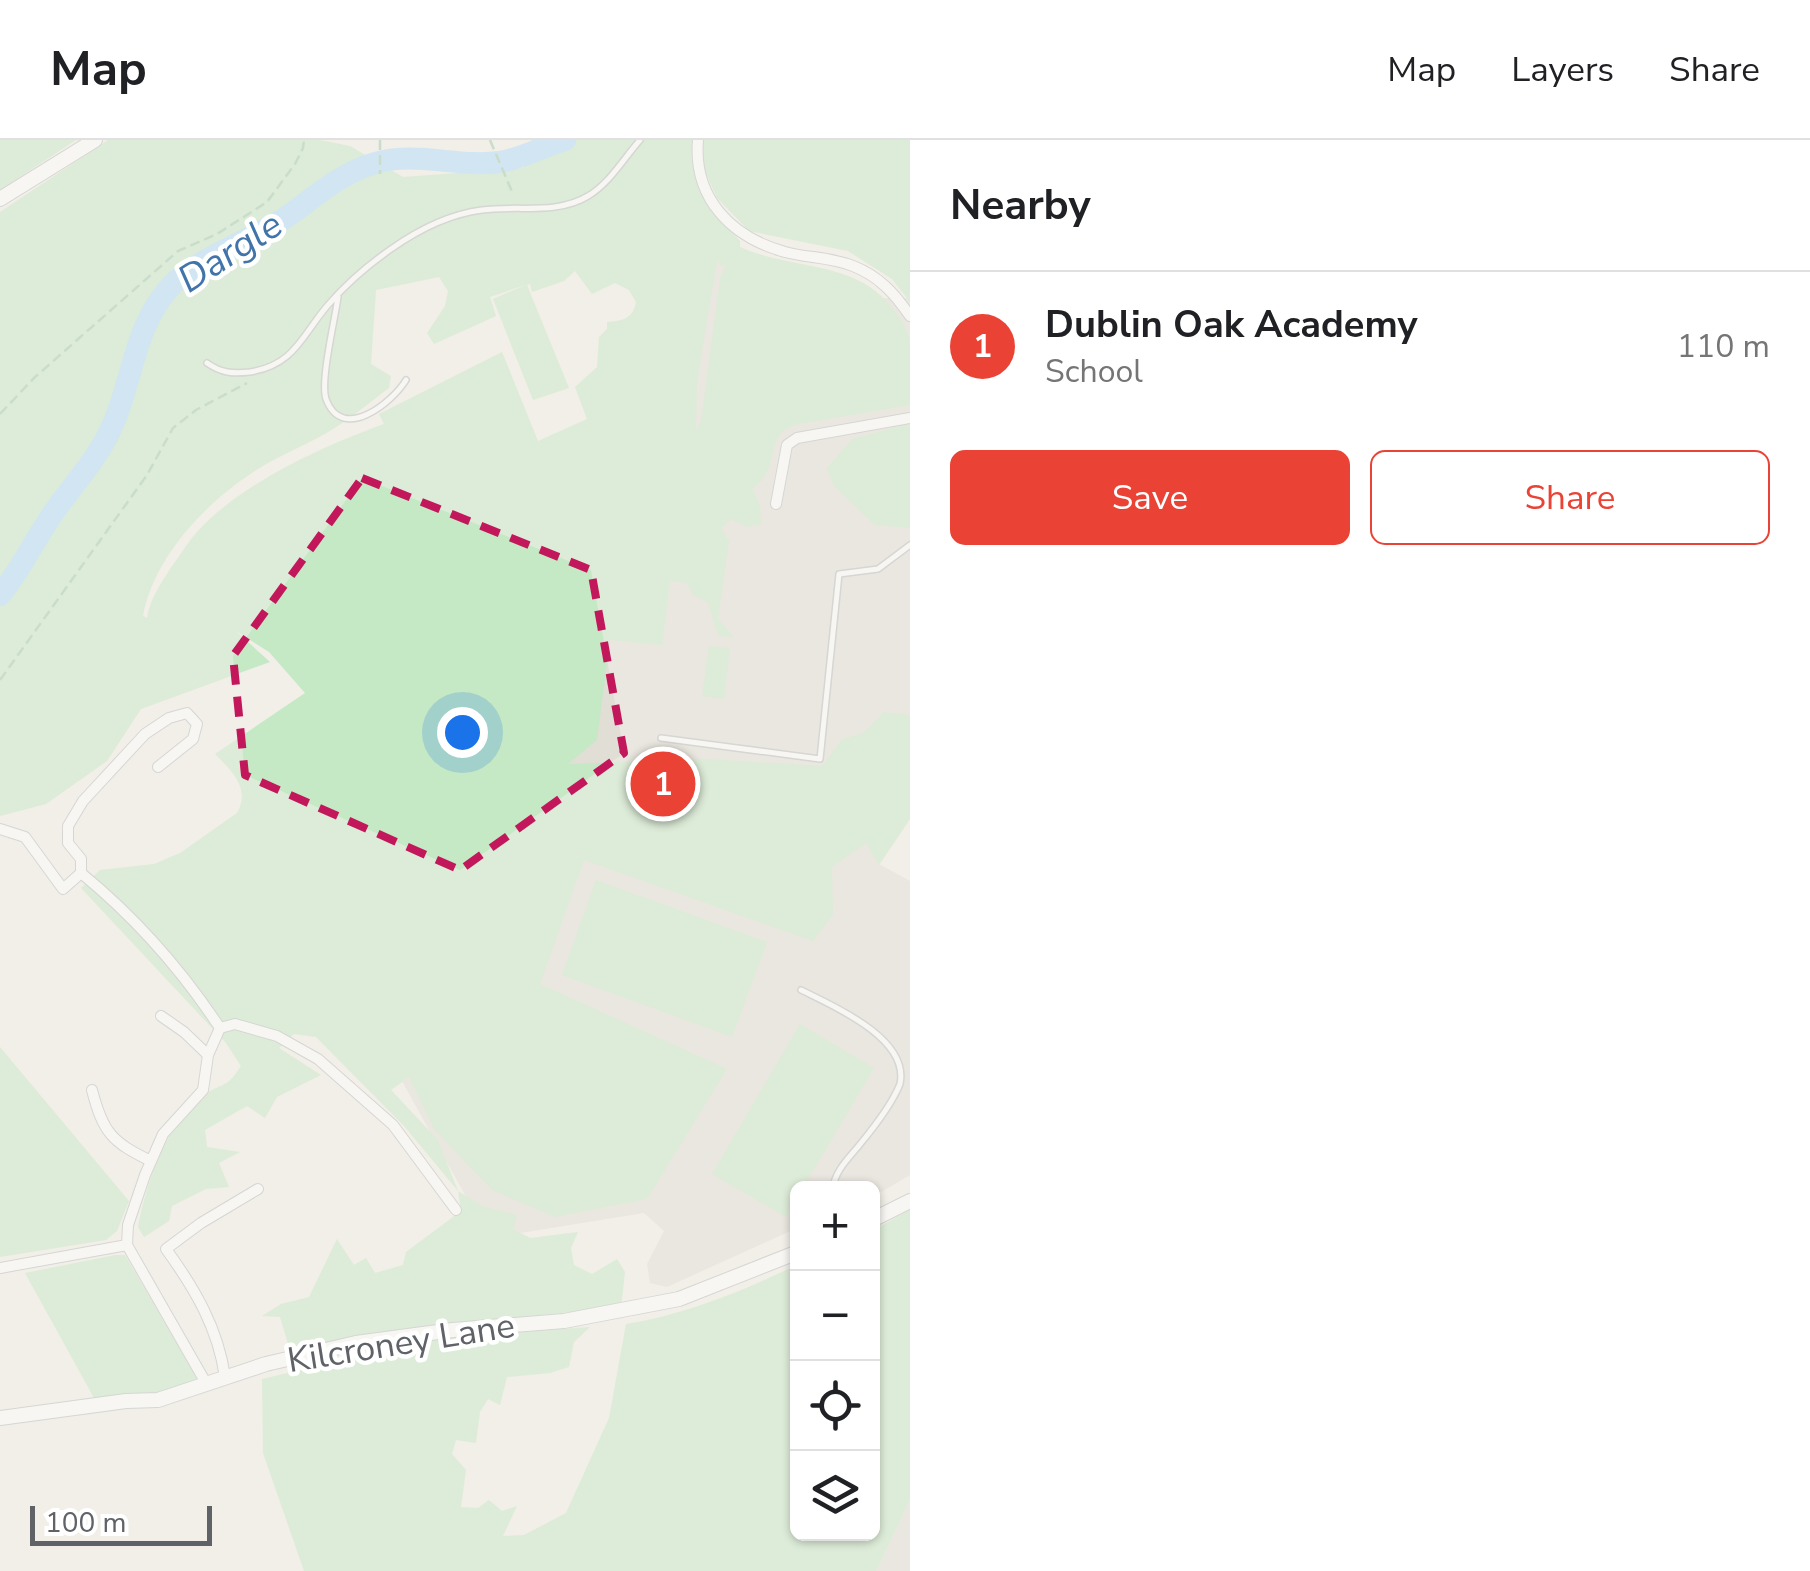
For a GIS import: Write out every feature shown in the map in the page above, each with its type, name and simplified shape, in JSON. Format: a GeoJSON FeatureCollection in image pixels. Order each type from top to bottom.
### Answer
{"type":"FeatureCollection","features":[{"type":"Feature","properties":{"kind":"street"},"geometry":{"type":"LineString","coordinates":[[0,199],[95,140]]}},
{"type":"Feature","properties":{"kind":"street"},"geometry":{"type":"LineString","coordinates":[[698,140],[697,163],[708,192],[733,229],[750,240],[788,253],[851,265],[880,280],[910,316]]}},
{"type":"Feature","properties":{"kind":"street"},"geometry":{"type":"LineString","coordinates":[[776,504],[787,445],[797,438],[910,418]]}},
{"type":"Feature","properties":{"kind":"street"},"geometry":{"type":"LineString","coordinates":[[0,830],[25,837],[63,889],[81,874],[82,858],[68,843],[68,826],[82,800],[146,734],[169,718],[187,712],[197,724],[193,739],[158,767]]}},
{"type":"Feature","properties":{"kind":"street"},"geometry":{"type":"LineString","coordinates":[[81,874],[118,903],[186,977],[220,1028]]}},
{"type":"Feature","properties":{"kind":"street"},"geometry":{"type":"LineString","coordinates":[[161,1016],[208,1054]]}},
{"type":"Feature","properties":{"kind":"street"},"geometry":{"type":"LineString","coordinates":[[220,1028],[235,1024],[277,1036],[318,1060],[393,1125],[456,1210]]}},
{"type":"Feature","properties":{"kind":"street"},"geometry":{"type":"LineString","coordinates":[[206,1383],[127,1245],[128,1225],[151,1160],[163,1134],[204,1090],[208,1054],[220,1028]]}},
{"type":"Feature","properties":{"kind":"street"},"geometry":{"type":"LineString","coordinates":[[92,1090],[99,1116],[118,1146],[151,1160]]}},
{"type":"Feature","properties":{"kind":"street"},"geometry":{"type":"LineString","coordinates":[[225,1377],[214,1330],[194,1287],[166,1249],[201,1222],[258,1189]]}},
{"type":"Feature","properties":{"kind":"street"},"geometry":{"type":"LineString","coordinates":[[880,1216],[910,1201]]}},
{"type":"Feature","properties":{"kind":"street"},"geometry":{"type":"LineString","coordinates":[[0,1268],[127,1245]]}},
{"type":"Feature","properties":{"kind":"street","name":"Kilcroney Lane"},"geometry":{"type":"LineString","coordinates":[[0,1418],[158,1400],[225,1377],[356,1344],[453,1330],[564,1321],[679,1299],[790,1255]]}},
{"type":"Feature","properties":{"kind":"lane"},"geometry":{"type":"LineString","coordinates":[[206,364],[230,373],[271,368],[300,345],[339,294],[368,265],[402,241],[438,222],[482,210],[566,205],[587,197],[602,186],[640,140]]}},
{"type":"Feature","properties":{"kind":"lane"},"geometry":{"type":"LineString","coordinates":[[339,294],[325,387],[330,406],[337,414],[361,419],[392,398],[406,380]]}},
{"type":"Feature","properties":{"kind":"lane"},"geometry":{"type":"LineString","coordinates":[[661,738],[820,759],[838,574],[878,570],[910,545]]}},
{"type":"Feature","properties":{"kind":"lane"},"geometry":{"type":"LineString","coordinates":[[801,990],[871,1026],[896,1048],[901,1062],[902,1081],[834,1181]]}},
{"type":"Feature","properties":{"kind":"path"},"geometry":{"type":"LineString","coordinates":[[0,414],[34,378],[178,252],[267,202],[295,164],[304,140]]}},
{"type":"Feature","properties":{"kind":"path"},"geometry":{"type":"LineString","coordinates":[[380,140],[380,174]]}},
{"type":"Feature","properties":{"kind":"path"},"geometry":{"type":"LineString","coordinates":[[490,140],[513,194]]}},
{"type":"Feature","properties":{"kind":"path"},"geometry":{"type":"LineString","coordinates":[[0,680],[129,502],[173,428],[196,410],[271,368]]}},
{"type":"Feature","properties":{"kind":"highlighted area"},"geometry":{"type":"Polygon","coordinates":[[[362,478],[591,570],[624,753],[460,870],[245,775],[233,656],[362,478]]]}},
{"type":"Feature","properties":{"kind":"shaded area"},"geometry":{"type":"Polygon","coordinates":[[[711,254],[876,298],[910,298],[910,819],[879,864],[910,881],[910,1175],[880,1193],[880,1181],[790,1181],[790,1231],[667,1287],[650,1283],[647,1264],[664,1231],[644,1213],[489,1238],[393,1065],[711,254]]]}},
{"type":"Feature","properties":{"kind":"shaded area"},"geometry":{"type":"Polygon","coordinates":[[[910,1500],[910,1571],[876,1571],[910,1500]]]}},
{"type":"Feature","properties":{"kind":"green space"},"geometry":{"type":"Polygon","coordinates":[[[0,140],[76,140],[0,190],[0,140]]]}},
{"type":"Feature","properties":{"kind":"green space"},"geometry":{"type":"Polygon","coordinates":[[[108,140],[320,140],[350,146],[403,177],[523,168],[532,140],[910,140],[910,302],[892,279],[848,251],[749,231],[717,198],[705,172],[713,210],[740,241],[740,247],[845,275],[881,296],[900,319],[910,341],[910,405],[799,424],[782,433],[764,477],[752,489],[760,506],[761,524],[747,527],[732,519],[721,528],[729,541],[718,619],[734,637],[718,636],[708,602],[693,595],[687,583],[670,581],[662,645],[610,640],[597,740],[568,764],[708,759],[822,766],[842,739],[863,733],[884,712],[910,715],[910,819],[879,865],[866,843],[832,867],[833,915],[813,941],[584,860],[540,984],[727,1069],[647,1199],[555,1217],[492,1190],[434,1129],[409,1077],[391,1090],[438,1140],[458,1191],[404,1126],[316,1037],[294,1034],[279,1048],[321,1075],[277,1097],[265,1118],[247,1106],[205,1130],[207,1147],[240,1152],[219,1163],[229,1187],[206,1189],[172,1206],[169,1221],[144,1237],[138,1227],[142,1210],[169,1136],[192,1105],[229,1081],[241,1066],[226,1043],[81,888],[100,870],[154,864],[180,853],[237,813],[241,788],[215,754],[305,693],[269,652],[236,631],[270,662],[141,709],[107,761],[46,804],[0,816],[0,212],[108,140]],[[717,260],[697,381],[696,430],[701,421],[720,279],[726,264],[721,266],[717,260]],[[575,271],[564,281],[532,292],[530,284],[527,285],[569,388],[533,400],[493,299],[525,285],[490,297],[496,316],[434,344],[427,333],[445,306],[448,291],[439,277],[376,290],[371,364],[391,376],[389,388],[340,424],[258,469],[220,497],[186,532],[158,572],[143,616],[147,618],[159,587],[193,536],[236,498],[310,455],[384,424],[379,414],[502,352],[538,441],[587,419],[575,387],[597,367],[599,337],[607,329],[607,322],[626,318],[636,302],[629,290],[615,283],[592,294],[575,271]]]}},
{"type":"Feature","properties":{"kind":"green space"},"geometry":{"type":"Polygon","coordinates":[[[910,423],[910,528],[875,525],[834,486],[827,468],[852,439],[910,423]]]}},
{"type":"Feature","properties":{"kind":"green space"},"geometry":{"type":"Polygon","coordinates":[[[709,646],[730,648],[724,699],[702,696],[709,646]]]}},
{"type":"Feature","properties":{"kind":"green space"},"geometry":{"type":"Polygon","coordinates":[[[596,880],[767,942],[732,1037],[562,975],[596,880]]]}},
{"type":"Feature","properties":{"kind":"green space"},"geometry":{"type":"Polygon","coordinates":[[[800,1024],[874,1068],[807,1181],[790,1181],[790,1210],[786,1217],[712,1174],[800,1024]]]}},
{"type":"Feature","properties":{"kind":"green space"},"geometry":{"type":"Polygon","coordinates":[[[0,1047],[129,1201],[117,1231],[106,1240],[0,1257],[0,1047]]]}},
{"type":"Feature","properties":{"kind":"green space"},"geometry":{"type":"Polygon","coordinates":[[[458,1191],[484,1207],[517,1215],[513,1229],[530,1238],[578,1232],[571,1248],[574,1265],[592,1274],[617,1259],[625,1272],[621,1307],[401,1329],[291,1354],[280,1317],[262,1316],[281,1304],[309,1297],[337,1239],[354,1265],[366,1258],[375,1273],[403,1265],[406,1252],[461,1211],[458,1191]]]}},
{"type":"Feature","properties":{"kind":"green space"},"geometry":{"type":"Polygon","coordinates":[[[910,1210],[910,1500],[876,1571],[304,1571],[263,1453],[262,1379],[443,1337],[590,1327],[574,1342],[569,1367],[507,1377],[500,1405],[488,1399],[480,1412],[476,1443],[456,1440],[452,1454],[466,1470],[461,1507],[478,1508],[489,1500],[502,1511],[517,1506],[503,1536],[524,1535],[566,1513],[609,1418],[626,1324],[714,1300],[790,1268],[790,1541],[880,1541],[880,1226],[910,1210]]]}},
{"type":"Feature","properties":{"kind":"green space"},"geometry":{"type":"Polygon","coordinates":[[[125,1255],[197,1378],[168,1392],[99,1407],[25,1273],[125,1255]]]}},
{"type":"Feature","properties":{"kind":"waterway","name":"Dargle"},"geometry":{"type":"LineString","coordinates":[[0,595],[101,448],[120,406],[149,318],[181,276],[282,220],[347,175],[372,164],[404,159],[500,162],[565,140]]}},
{"type":"Feature","properties":{"kind":"place","name":"Dublin Oak Academy"},"geometry":{"type":"Point","coordinates":[663,784]}}]}
